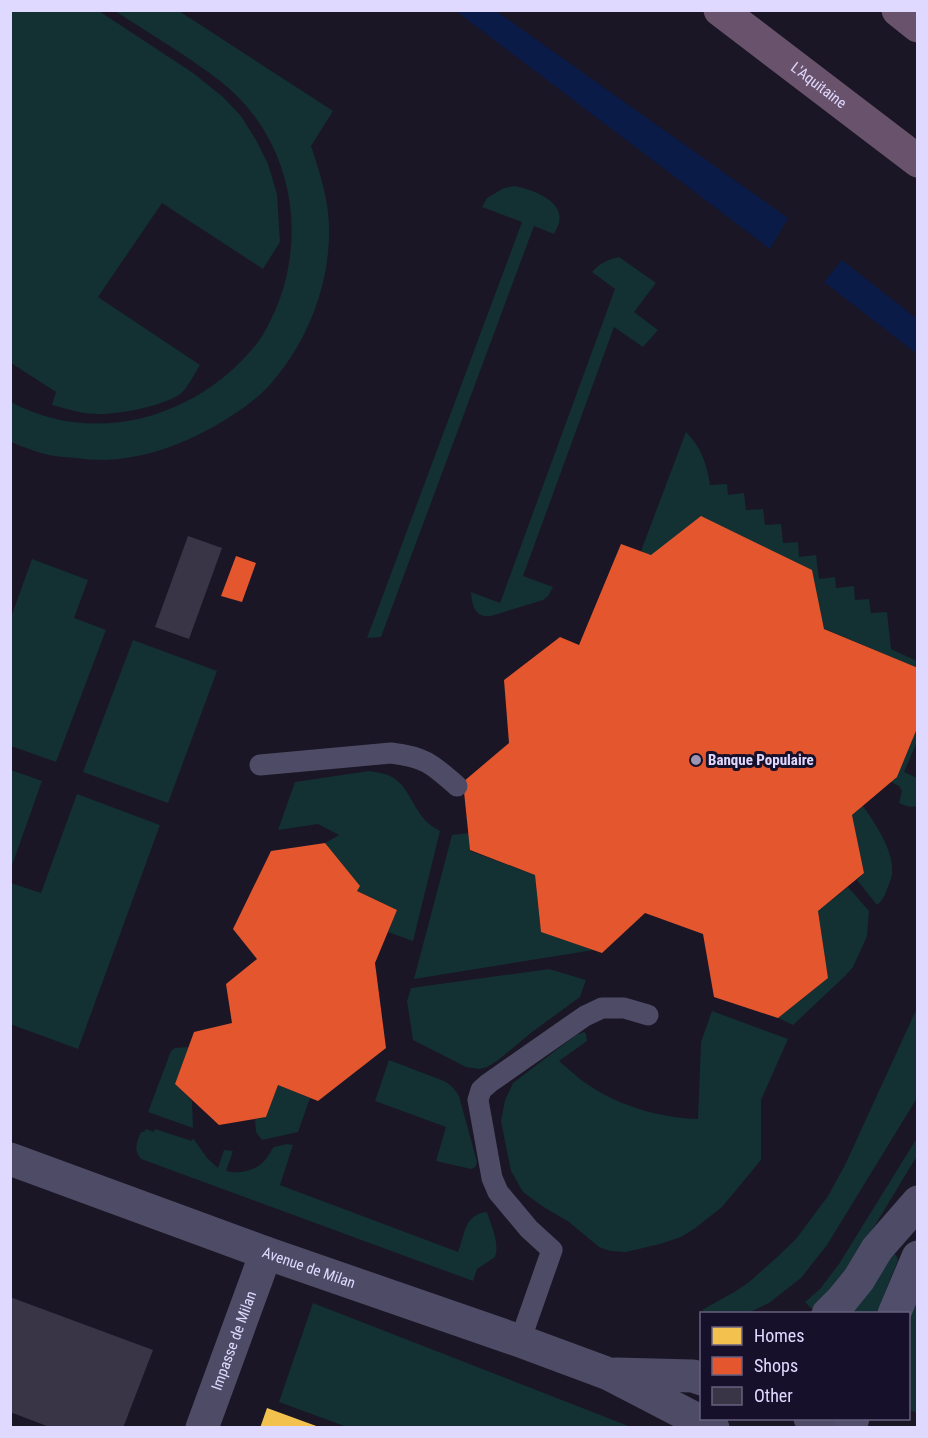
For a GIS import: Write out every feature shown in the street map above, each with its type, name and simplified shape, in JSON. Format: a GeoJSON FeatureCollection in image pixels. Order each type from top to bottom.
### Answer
{"type":"FeatureCollection","features":[{"type":"Feature","properties":{"kind":"highway","name":"L'Aquitaine"},"geometry":{"type":"LineString","coordinates":[[720,10],[918,161]]}},
{"type":"Feature","properties":{"kind":"highway"},"geometry":{"type":"LineString","coordinates":[[898,10],[918,26]]}},
{"type":"Feature","properties":{"kind":"street","name":"Avenue de Milan"},"geometry":{"type":"LineString","coordinates":[[10,1159],[266,1253],[609,1374],[713,1428]]}},
{"type":"Feature","properties":{"kind":"street"},"geometry":{"type":"LineString","coordinates":[[830,1312],[859,1279],[877,1249],[918,1202]]}},
{"type":"Feature","properties":{"kind":"street","name":"Impasse de Milan"},"geometry":{"type":"LineString","coordinates":[[202,1428],[266,1253]]}},
{"type":"Feature","properties":{"kind":"street"},"geometry":{"type":"LineString","coordinates":[[895,1312],[918,1257]]}},
{"type":"Feature","properties":{"kind":"street","name":"Avenue de Milan"},"geometry":{"type":"LineString","coordinates":[[609,1374],[699,1377]]}},
{"type":"Feature","properties":{"kind":"street"},"geometry":{"type":"LineString","coordinates":[[813,1420],[836,1428]]}},
{"type":"Feature","properties":{"kind":"lane"},"geometry":{"type":"LineString","coordinates":[[260,765],[391,753],[422,759],[457,786]]}},
{"type":"Feature","properties":{"kind":"lane"},"geometry":{"type":"LineString","coordinates":[[520,1341],[552,1250],[529,1229],[498,1192],[492,1178],[478,1100],[481,1090],[585,1016],[602,1008],[624,1008],[648,1015]]}},
{"type":"Feature","properties":{"kind":"green space"},"geometry":{"type":"Polygon","coordinates":[[[10,11],[99,11],[193,73],[223,97],[241,116],[268,164],[277,194],[280,242],[263,269],[162,203],[98,297],[200,365],[185,390],[170,399],[117,413],[91,414],[74,411],[52,405],[56,392],[11,363],[10,11]]]}},
{"type":"Feature","properties":{"kind":"green space"},"geometry":{"type":"Polygon","coordinates":[[[115,11],[179,11],[333,111],[311,146],[327,203],[329,239],[327,259],[318,299],[302,338],[280,372],[255,399],[202,433],[154,452],[121,459],[59,457],[11,442],[11,402],[44,416],[77,423],[111,423],[145,417],[177,406],[207,389],[234,368],[263,335],[283,289],[291,243],[289,197],[284,175],[265,132],[247,106],[214,77],[115,11]]]}},
{"type":"Feature","properties":{"kind":"green space"},"geometry":{"type":"Polygon","coordinates":[[[515,186],[535,192],[553,203],[559,214],[558,224],[554,234],[534,226],[381,637],[367,638],[522,222],[482,207],[487,198],[504,188],[515,186]]]}},
{"type":"Feature","properties":{"kind":"green space"},"geometry":{"type":"Polygon","coordinates":[[[619,257],[656,283],[634,312],[658,330],[643,347],[614,327],[523,576],[553,587],[548,596],[543,600],[491,616],[481,615],[475,610],[471,592],[500,603],[615,289],[592,272],[604,262],[619,257]]]}},
{"type":"Feature","properties":{"kind":"green space"},"geometry":{"type":"Polygon","coordinates":[[[686,432],[702,456],[710,485],[727,484],[728,495],[744,493],[746,510],[763,509],[765,525],[781,524],[783,543],[798,542],[799,557],[816,555],[819,579],[835,577],[836,588],[854,586],[855,600],[869,599],[871,613],[887,612],[891,649],[917,661],[917,668],[641,551],[686,432]]]}},
{"type":"Feature","properties":{"kind":"green space"},"geometry":{"type":"Polygon","coordinates":[[[32,559],[88,580],[74,618],[106,630],[56,762],[11,746],[11,617],[32,559]]]}},
{"type":"Feature","properties":{"kind":"green space"},"geometry":{"type":"Polygon","coordinates":[[[133,640],[217,671],[168,803],[83,772],[133,640]]]}},
{"type":"Feature","properties":{"kind":"green space"},"geometry":{"type":"Polygon","coordinates":[[[917,726],[917,742],[904,772],[917,778],[917,806],[910,807],[899,803],[902,791],[899,786],[891,782],[917,726]]]}},
{"type":"Feature","properties":{"kind":"green space"},"geometry":{"type":"Polygon","coordinates":[[[10,770],[42,781],[11,868],[10,770]]]}},
{"type":"Feature","properties":{"kind":"green space"},"geometry":{"type":"Polygon","coordinates":[[[369,771],[388,775],[399,782],[423,818],[440,831],[413,941],[388,932],[397,910],[357,891],[325,843],[339,835],[318,824],[278,830],[295,782],[369,771]]]}},
{"type":"Feature","properties":{"kind":"green space"},"geometry":{"type":"Polygon","coordinates":[[[77,794],[160,825],[78,1049],[10,1024],[11,883],[41,893],[77,794]]]}},
{"type":"Feature","properties":{"kind":"green space"},"geometry":{"type":"Polygon","coordinates":[[[863,806],[883,838],[892,866],[890,882],[884,897],[877,905],[857,880],[864,873],[852,815],[863,806]]]}},
{"type":"Feature","properties":{"kind":"green space"},"geometry":{"type":"Polygon","coordinates":[[[469,833],[470,851],[535,875],[541,932],[594,950],[414,979],[452,835],[469,833]]]}},
{"type":"Feature","properties":{"kind":"green space"},"geometry":{"type":"Polygon","coordinates":[[[848,887],[869,911],[867,936],[853,967],[793,1025],[778,1018],[828,978],[818,911],[848,887]]]}},
{"type":"Feature","properties":{"kind":"green space"},"geometry":{"type":"Polygon","coordinates":[[[549,969],[586,980],[580,997],[487,1067],[479,1069],[466,1067],[413,1040],[407,1001],[411,988],[549,969]]]}},
{"type":"Feature","properties":{"kind":"green space"},"geometry":{"type":"Polygon","coordinates":[[[917,1008],[917,1098],[827,1245],[801,1278],[769,1303],[750,1312],[705,1312],[702,1310],[749,1282],[796,1239],[828,1196],[845,1165],[917,1008]]]}},
{"type":"Feature","properties":{"kind":"green space"},"geometry":{"type":"Polygon","coordinates":[[[712,1011],[788,1039],[761,1100],[761,1160],[722,1207],[681,1237],[626,1252],[610,1251],[599,1247],[569,1222],[523,1192],[511,1171],[501,1121],[505,1100],[513,1083],[576,1035],[584,1032],[587,1041],[559,1061],[580,1079],[607,1096],[636,1108],[667,1116],[698,1119],[701,1042],[712,1011]]]}},
{"type":"Feature","properties":{"kind":"green space"},"geometry":{"type":"Polygon","coordinates":[[[189,1047],[175,1084],[192,1101],[193,1128],[148,1112],[171,1051],[175,1048],[189,1047]]]}},
{"type":"Feature","properties":{"kind":"green space"},"geometry":{"type":"Polygon","coordinates":[[[389,1060],[444,1081],[454,1089],[459,1096],[477,1162],[476,1166],[471,1169],[436,1161],[446,1127],[375,1101],[389,1060]]]}},
{"type":"Feature","properties":{"kind":"green space"},"geometry":{"type":"Polygon","coordinates":[[[278,1085],[310,1098],[298,1132],[262,1140],[256,1132],[255,1119],[266,1117],[278,1085]]]}},
{"type":"Feature","properties":{"kind":"green space"},"geometry":{"type":"Polygon","coordinates":[[[146,1129],[154,1132],[155,1129],[192,1141],[193,1138],[207,1158],[218,1168],[224,1150],[233,1151],[226,1171],[231,1172],[253,1169],[266,1159],[274,1147],[293,1145],[280,1185],[458,1252],[466,1226],[474,1217],[487,1212],[496,1240],[495,1257],[477,1269],[473,1281],[141,1159],[136,1146],[141,1132],[146,1129]]]}},
{"type":"Feature","properties":{"kind":"green space"},"geometry":{"type":"Polygon","coordinates":[[[917,1138],[917,1156],[881,1215],[856,1255],[812,1309],[805,1302],[820,1289],[839,1264],[917,1138]]]}},
{"type":"Feature","properties":{"kind":"green space"},"geometry":{"type":"Polygon","coordinates":[[[892,1254],[896,1255],[898,1260],[877,1312],[850,1312],[892,1254]]]}},
{"type":"Feature","properties":{"kind":"green space"},"geometry":{"type":"Polygon","coordinates":[[[917,1296],[917,1413],[910,1410],[910,1316],[917,1296]]]}},
{"type":"Feature","properties":{"kind":"green space"},"geometry":{"type":"Polygon","coordinates":[[[313,1303],[631,1427],[347,1427],[279,1402],[313,1303]]]}},
{"type":"Feature","properties":{"kind":"water"},"geometry":{"type":"Polygon","coordinates":[[[456,11],[496,11],[788,218],[770,249],[456,11]]]}},
{"type":"Feature","properties":{"kind":"water"},"geometry":{"type":"Polygon","coordinates":[[[842,260],[917,319],[917,354],[824,282],[842,260]]]}},
{"type":"Feature","properties":{"kind":"building: Homes"},"geometry":{"type":"Polygon","coordinates":[[[267,1408],[319,1427],[319,1428],[260,1428],[267,1408]]]}},
{"type":"Feature","properties":{"kind":"building: Shops","name":"Banque Populaire"},"geometry":{"type":"Polygon","coordinates":[[[701,516],[812,570],[824,629],[918,668],[918,726],[897,777],[852,815],[864,873],[818,911],[828,978],[778,1018],[714,997],[703,934],[645,913],[602,953],[541,932],[535,875],[470,850],[463,782],[509,743],[504,680],[560,637],[579,645],[621,544],[651,555],[701,516]]]}},
{"type":"Feature","properties":{"kind":"building: Shops"},"geometry":{"type":"Polygon","coordinates":[[[236,556],[256,563],[242,602],[221,596],[236,556]]]}},
{"type":"Feature","properties":{"kind":"building: Shops"},"geometry":{"type":"Polygon","coordinates":[[[325,843],[360,886],[357,891],[397,910],[375,963],[386,1048],[318,1101],[278,1085],[266,1117],[219,1125],[175,1084],[194,1032],[232,1023],[226,984],[257,959],[233,929],[271,851],[325,843]]]}},
{"type":"Feature","properties":{"kind":"building: Other"},"geometry":{"type":"Polygon","coordinates":[[[188,536],[222,548],[189,639],[155,627],[188,536]]]}},
{"type":"Feature","properties":{"kind":"building: Other"},"geometry":{"type":"Polygon","coordinates":[[[10,1297],[153,1350],[123,1428],[52,1428],[10,1412],[10,1297]]]}},
{"type":"Feature","properties":{"kind":"place","name":"Banque Populaire"},"geometry":{"type":"Point","coordinates":[696,760]}}]}
